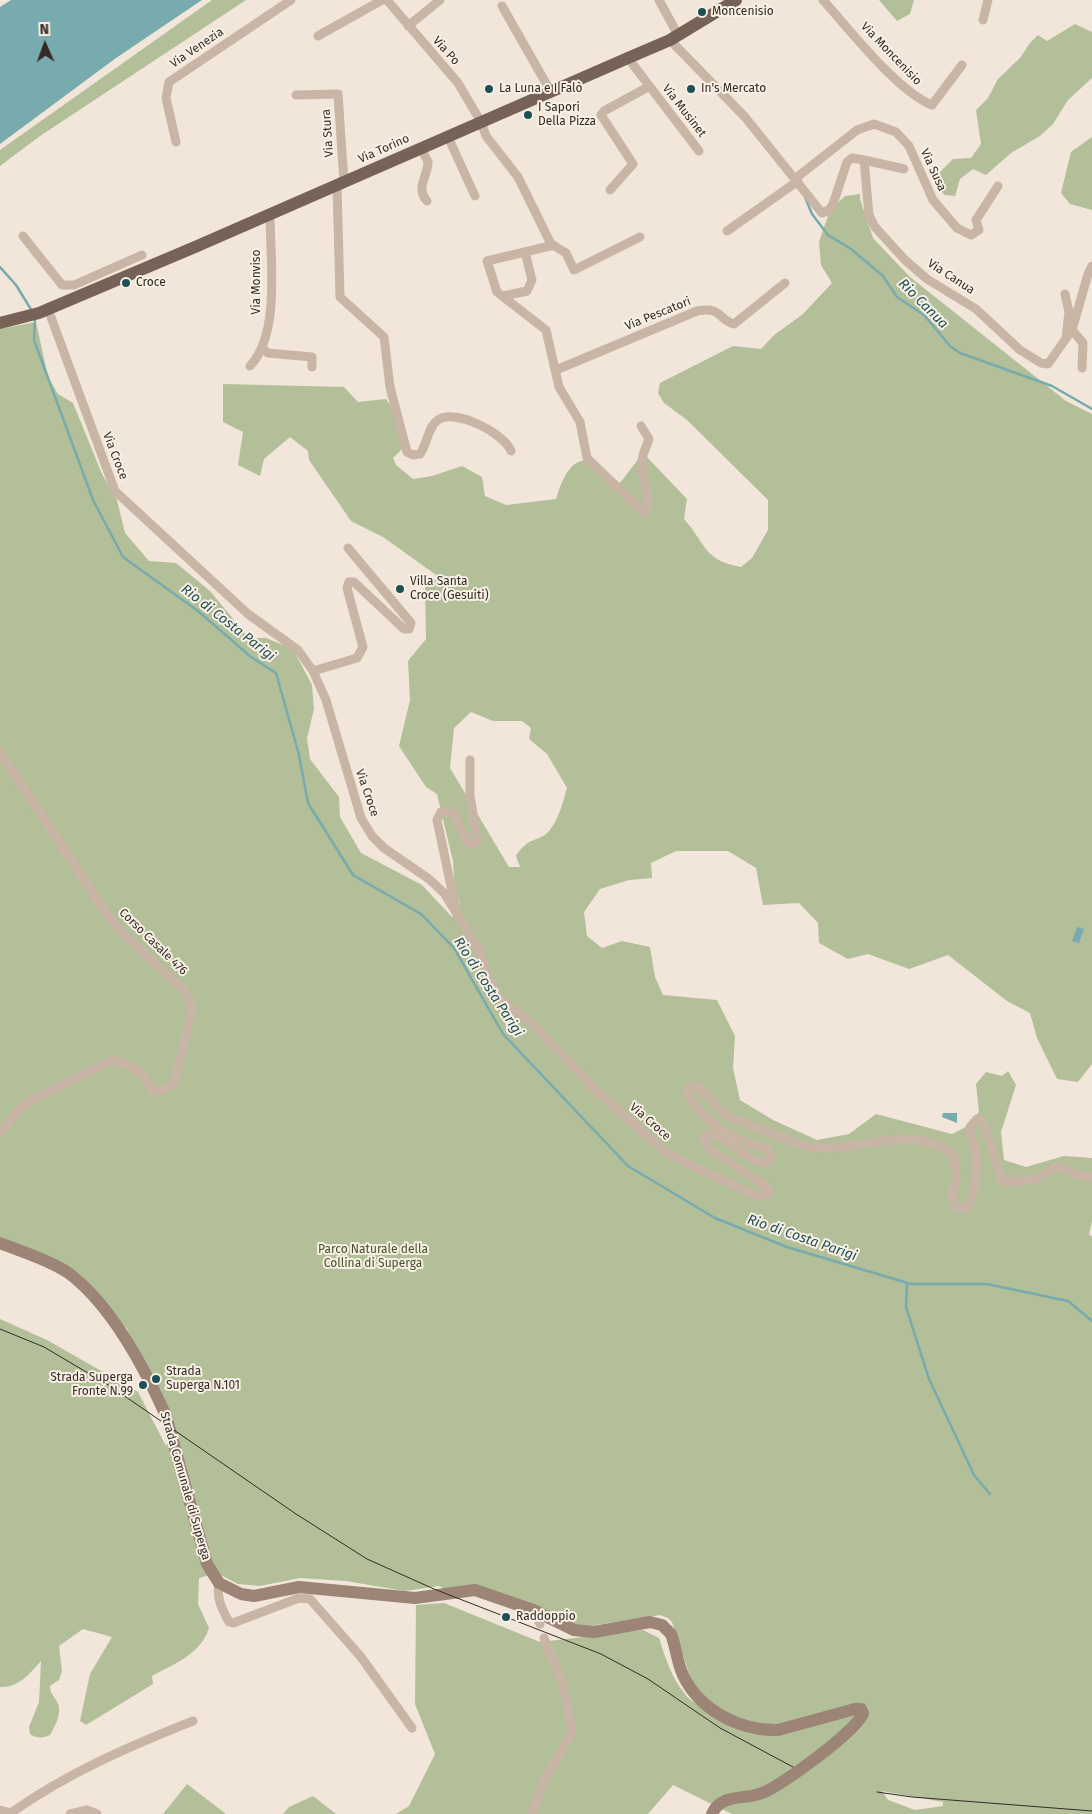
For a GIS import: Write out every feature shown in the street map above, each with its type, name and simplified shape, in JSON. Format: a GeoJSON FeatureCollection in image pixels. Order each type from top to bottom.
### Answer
{"type":"FeatureCollection","features":[{"type":"Feature","properties":{"kind":"main road","name":"Via Torino"},"geometry":{"type":"LineString","coordinates":[[0,323],[39,312],[118,273],[270,215],[551,92],[674,37],[736,0]]}},
{"type":"Feature","properties":{"kind":"street","name":"Via Venezia"},"geometry":{"type":"LineString","coordinates":[[176,142],[166,98],[169,82],[291,0]]}},
{"type":"Feature","properties":{"kind":"street"},"geometry":{"type":"LineString","coordinates":[[318,36],[382,0]]}},
{"type":"Feature","properties":{"kind":"street","name":"Via Po"},"geometry":{"type":"LineString","coordinates":[[387,0],[458,83],[481,122]]}},
{"type":"Feature","properties":{"kind":"street"},"geometry":{"type":"LineString","coordinates":[[658,0],[674,37],[745,117],[797,180],[817,210],[822,213],[826,212],[833,204],[846,162],[852,158],[904,168]]}},
{"type":"Feature","properties":{"kind":"street","name":"Via Moncenisio"},"geometry":{"type":"LineString","coordinates":[[823,0],[903,87],[919,100],[932,105],[962,64]]}},
{"type":"Feature","properties":{"kind":"street"},"geometry":{"type":"LineString","coordinates":[[983,20],[988,0]]}},
{"type":"Feature","properties":{"kind":"street"},"geometry":{"type":"LineString","coordinates":[[408,26],[437,1]]}},
{"type":"Feature","properties":{"kind":"street"},"geometry":{"type":"LineString","coordinates":[[502,6],[551,92]]}},
{"type":"Feature","properties":{"kind":"street","name":"Via Musinet"},"geometry":{"type":"LineString","coordinates":[[628,58],[648,87],[700,152]]}},
{"type":"Feature","properties":{"kind":"street","name":"Via Musinet"},"geometry":{"type":"LineString","coordinates":[[610,190],[634,164],[602,118],[604,111],[648,87]]}},
{"type":"Feature","properties":{"kind":"street","name":"Via Stura"},"geometry":{"type":"LineString","coordinates":[[296,95],[338,94],[341,184]]}},
{"type":"Feature","properties":{"kind":"street"},"geometry":{"type":"LineString","coordinates":[[481,122],[486,136],[518,177],[537,218],[554,245],[566,253],[574,270],[640,237]]}},
{"type":"Feature","properties":{"kind":"street","name":"Via Susa"},"geometry":{"type":"LineString","coordinates":[[797,180],[857,130],[874,124],[896,132],[908,146],[933,200],[957,228],[971,235],[979,230],[976,220],[998,186]]}},
{"type":"Feature","properties":{"kind":"street"},"geometry":{"type":"LineString","coordinates":[[448,137],[475,196]]}},
{"type":"Feature","properties":{"kind":"street"},"geometry":{"type":"LineString","coordinates":[[421,148],[428,162],[422,185],[423,197],[427,201]]}},
{"type":"Feature","properties":{"kind":"street","name":"Via Canua"},"geometry":{"type":"LineString","coordinates":[[864,160],[870,221],[905,260],[927,279],[976,309],[1020,350],[1041,363],[1048,364],[1069,334],[1092,266]]}},
{"type":"Feature","properties":{"kind":"street"},"geometry":{"type":"LineString","coordinates":[[727,231],[797,180]]}},
{"type":"Feature","properties":{"kind":"street"},"geometry":{"type":"LineString","coordinates":[[341,184],[340,298],[384,337],[390,387],[407,452],[413,455],[420,454],[426,447],[433,426],[438,420],[448,417],[490,430],[508,444],[511,451]]}},
{"type":"Feature","properties":{"kind":"street","name":"Via Monviso"},"geometry":{"type":"LineString","coordinates":[[250,366],[263,349],[270,324],[270,215]]}},
{"type":"Feature","properties":{"kind":"street"},"geometry":{"type":"LineString","coordinates":[[23,236],[49,271],[62,285],[66,286],[118,273],[142,255]]}},
{"type":"Feature","properties":{"kind":"street"},"geometry":{"type":"LineString","coordinates":[[554,245],[487,260],[497,292],[546,330],[546,339],[556,370],[559,387],[580,422],[587,458],[645,514],[649,502],[643,478],[642,460],[649,438],[641,426]]}},
{"type":"Feature","properties":{"kind":"street"},"geometry":{"type":"LineString","coordinates":[[503,296],[527,291],[532,280],[525,252]]}},
{"type":"Feature","properties":{"kind":"street","name":"Via Pescatori"},"geometry":{"type":"LineString","coordinates":[[556,370],[697,311],[705,310],[720,313],[729,323],[734,324],[785,284]]}},
{"type":"Feature","properties":{"kind":"street","name":"Via Canua"},"geometry":{"type":"LineString","coordinates":[[1065,294],[1069,312],[1069,334]]}},
{"type":"Feature","properties":{"kind":"street","name":"Via Croce"},"geometry":{"type":"LineString","coordinates":[[39,312],[115,491],[248,614],[298,650],[313,671],[326,700],[361,818],[372,836],[384,848],[429,879],[444,893],[478,948],[489,980],[501,1000],[534,1026],[594,1090],[668,1154],[756,1196],[765,1196],[769,1191],[756,1179],[709,1148],[704,1142],[705,1135],[712,1133],[751,1158],[765,1163],[772,1158],[767,1148],[743,1142],[711,1121],[689,1097],[687,1092],[689,1087],[699,1086],[726,1114],[810,1146],[846,1147],[911,1140],[946,1148],[954,1156],[956,1179],[953,1203],[954,1207],[960,1210],[966,1209],[969,1206],[974,1183],[976,1155],[970,1127],[977,1119],[981,1120],[984,1124],[1002,1181],[1036,1179],[1058,1166],[1076,1175],[1092,1177]]}},
{"type":"Feature","properties":{"kind":"street"},"geometry":{"type":"LineString","coordinates":[[1069,334],[1083,343],[1082,368]]}},
{"type":"Feature","properties":{"kind":"street"},"geometry":{"type":"LineString","coordinates":[[263,349],[268,353],[312,357],[312,367]]}},
{"type":"Feature","properties":{"kind":"street"},"geometry":{"type":"LineString","coordinates":[[313,671],[358,658],[361,654],[363,647],[347,588],[350,582],[354,582],[404,630],[409,629],[411,623],[348,548]]}},
{"type":"Feature","properties":{"kind":"street","name":"Corso Casale 476"},"geometry":{"type":"LineString","coordinates":[[0,752],[96,900],[121,932],[183,989],[190,1001],[191,1015],[174,1083],[168,1087],[159,1091],[153,1091],[142,1073],[121,1061],[112,1060],[30,1101],[17,1111],[0,1133]]}},
{"type":"Feature","properties":{"kind":"street"},"geometry":{"type":"LineString","coordinates":[[455,913],[456,907],[438,820],[441,812],[453,813],[469,844],[474,844],[477,841],[470,795],[470,760]]}},
{"type":"Feature","properties":{"kind":"street","name":"Strada Comunale di Superga"},"geometry":{"type":"LineString","coordinates":[[0,1244],[46,1261],[68,1273],[95,1300],[129,1347],[156,1393],[166,1416],[199,1541],[207,1564],[218,1583]]}},
{"type":"Feature","properties":{"kind":"street"},"geometry":{"type":"LineString","coordinates":[[412,1728],[361,1656],[310,1598],[299,1598],[233,1623],[229,1622],[220,1606],[217,1594],[218,1583],[241,1594],[254,1596],[299,1587],[416,1598],[475,1590],[533,1610],[566,1628],[581,1631],[603,1630],[650,1622],[667,1628],[673,1640],[683,1675],[697,1697],[714,1712],[754,1728],[778,1730],[855,1709],[860,1709],[863,1713],[862,1719],[850,1731],[787,1778],[762,1793],[727,1799],[712,1814]]}},
{"type":"Feature","properties":{"kind":"street"},"geometry":{"type":"LineString","coordinates":[[533,1610],[540,1624]]}},
{"type":"Feature","properties":{"kind":"street"},"geometry":{"type":"LineString","coordinates":[[532,1814],[544,1784],[572,1731],[562,1682],[544,1638]]}},
{"type":"Feature","properties":{"kind":"street"},"geometry":{"type":"LineString","coordinates":[[0,1810],[11,1813],[46,1788],[95,1763],[193,1721]]}},
{"type":"Feature","properties":{"kind":"street"},"geometry":{"type":"LineString","coordinates":[[70,1814],[87,1810],[97,1814]]}},
{"type":"Feature","properties":{"kind":"green space"},"geometry":{"type":"Polygon","coordinates":[[[212,0],[246,0],[40,136],[0,166],[0,150],[212,0]]]}},
{"type":"Feature","properties":{"kind":"green space"},"geometry":{"type":"Polygon","coordinates":[[[879,0],[914,0],[910,14],[897,21],[879,0]]]}},
{"type":"Feature","properties":{"kind":"green space"},"geometry":{"type":"Polygon","coordinates":[[[1075,24],[1092,32],[1092,78],[1068,100],[1053,124],[1040,136],[1011,153],[986,175],[973,169],[960,179],[955,196],[945,195],[934,185],[936,176],[953,159],[971,158],[981,144],[976,110],[988,98],[998,79],[1020,58],[1038,35],[1047,41],[1075,24]]]}},
{"type":"Feature","properties":{"kind":"green space"},"geometry":{"type":"Polygon","coordinates":[[[1092,137],[1092,210],[1070,204],[1061,193],[1071,152],[1092,137]]]}},
{"type":"Feature","properties":{"kind":"green space","name":"Parco Naturale della Collina di Superga"},"geometry":{"type":"Polygon","coordinates":[[[860,194],[873,238],[910,277],[1066,401],[1092,414],[1092,1064],[1078,1082],[1057,1079],[1037,1038],[1030,1013],[1007,1001],[948,955],[909,969],[868,954],[848,959],[819,943],[818,923],[799,903],[763,905],[756,868],[728,851],[676,851],[651,863],[652,878],[629,880],[600,889],[584,912],[587,936],[602,948],[622,941],[650,947],[655,977],[663,995],[717,1000],[735,1036],[733,1068],[740,1100],[773,1120],[817,1140],[849,1134],[876,1114],[952,1134],[964,1128],[979,1112],[976,1084],[986,1072],[1002,1076],[1008,1071],[1016,1085],[1001,1132],[1004,1160],[1026,1167],[1064,1156],[1092,1158],[1092,1221],[1089,1235],[1092,1236],[1092,1814],[732,1814],[673,1785],[648,1814],[396,1814],[409,1806],[435,1754],[415,1704],[416,1605],[444,1603],[540,1642],[643,1630],[659,1638],[673,1675],[680,1688],[692,1701],[728,1725],[748,1733],[770,1735],[781,1733],[716,1710],[693,1685],[672,1622],[668,1618],[660,1615],[579,1626],[532,1605],[452,1592],[439,1586],[405,1591],[346,1581],[300,1578],[260,1586],[238,1584],[217,1573],[199,1578],[198,1604],[209,1628],[200,1645],[186,1657],[152,1676],[153,1684],[86,1725],[80,1721],[90,1674],[112,1637],[83,1629],[59,1646],[62,1671],[59,1680],[50,1686],[59,1708],[56,1724],[50,1735],[40,1738],[33,1736],[30,1734],[29,1727],[39,1702],[41,1661],[28,1675],[18,1682],[7,1687],[0,1687],[0,1319],[47,1340],[138,1392],[166,1446],[174,1423],[127,1329],[87,1287],[0,1239],[0,329],[36,322],[48,377],[58,394],[73,403],[102,474],[117,500],[125,533],[149,561],[176,563],[210,591],[249,638],[266,638],[293,649],[312,685],[314,709],[307,738],[310,759],[339,797],[340,817],[361,853],[422,885],[452,917],[460,904],[455,891],[453,861],[437,794],[426,787],[399,746],[410,700],[408,661],[426,639],[425,586],[439,577],[383,537],[351,521],[309,460],[308,451],[290,437],[264,459],[260,476],[238,465],[243,432],[223,422],[223,384],[344,387],[358,402],[386,399],[404,425],[402,449],[393,458],[396,465],[413,479],[432,476],[462,466],[482,477],[485,496],[506,505],[556,499],[561,484],[569,470],[580,461],[596,463],[620,483],[643,453],[687,499],[684,519],[712,556],[741,567],[752,558],[768,530],[768,500],[687,420],[664,403],[658,393],[660,383],[733,346],[761,349],[773,336],[803,314],[832,283],[821,265],[819,242],[830,210],[845,196],[860,194]],[[471,712],[454,728],[450,768],[509,867],[520,867],[516,856],[525,845],[542,837],[549,831],[558,816],[567,788],[547,754],[529,739],[531,728],[522,721],[493,721],[471,712]],[[882,1791],[888,1800],[915,1810],[943,1806],[943,1802],[882,1791]]]}},
{"type":"Feature","properties":{"kind":"green space"},"geometry":{"type":"Polygon","coordinates":[[[187,1784],[226,1814],[163,1814],[187,1784]]]}},
{"type":"Feature","properties":{"kind":"green space"},"geometry":{"type":"Polygon","coordinates":[[[313,1796],[336,1814],[283,1814],[289,1807],[313,1796]]]}},
{"type":"Feature","properties":{"kind":"water"},"geometry":{"type":"Polygon","coordinates":[[[11,0],[202,0],[116,58],[0,144],[0,7],[11,0]]]}},
{"type":"Feature","properties":{"kind":"water"},"geometry":{"type":"Polygon","coordinates":[[[1077,927],[1084,929],[1079,943],[1072,941],[1077,927]]]}},
{"type":"Feature","properties":{"kind":"water"},"geometry":{"type":"Polygon","coordinates":[[[943,1113],[957,1113],[957,1123],[942,1117],[943,1113]]]}},
{"type":"Feature","properties":{"kind":"waterway","name":"Rio Canua"},"geometry":{"type":"LineString","coordinates":[[805,197],[812,214],[828,235],[851,249],[883,276],[897,297],[924,315],[950,346],[960,353],[1052,386],[1092,409]]}},
{"type":"Feature","properties":{"kind":"waterway","name":"Rio di Costa Parigi"},"geometry":{"type":"LineString","coordinates":[[0,267],[16,285],[32,311]]}},
{"type":"Feature","properties":{"kind":"waterway","name":"Rio di Costa Parigi"},"geometry":{"type":"LineString","coordinates":[[35,318],[34,340],[93,500],[123,557],[198,611],[251,657],[276,673],[299,755],[308,803],[353,875],[421,914],[454,948],[503,1034],[628,1166],[715,1218],[787,1247],[911,1284],[987,1284],[1068,1301],[1092,1321]]}},
{"type":"Feature","properties":{"kind":"waterway"},"geometry":{"type":"LineString","coordinates":[[907,1283],[906,1307],[929,1379],[974,1475],[990,1494]]}},
{"type":"Feature","properties":{"kind":"tram line"},"geometry":{"type":"LineString","coordinates":[[0,1329],[44,1347],[110,1386],[296,1514],[367,1559],[434,1589],[601,1654],[648,1679],[720,1728],[793,1767]]}},
{"type":"Feature","properties":{"kind":"tram line"},"geometry":{"type":"LineString","coordinates":[[877,1792],[912,1797],[1092,1811]]}},
{"type":"Feature","properties":{"kind":"place","name":"Moncenisio"},"geometry":{"type":"Point","coordinates":[702,12]}},
{"type":"Feature","properties":{"kind":"place","name":"La Luna e I Falò"},"geometry":{"type":"Point","coordinates":[489,89]}},
{"type":"Feature","properties":{"kind":"place","name":"In's Mercato"},"geometry":{"type":"Point","coordinates":[691,89]}},
{"type":"Feature","properties":{"kind":"place","name":"I Sapori Della Pizza"},"geometry":{"type":"Point","coordinates":[528,115]}},
{"type":"Feature","properties":{"kind":"place","name":"Croce"},"geometry":{"type":"Point","coordinates":[126,283]}},
{"type":"Feature","properties":{"kind":"place","name":"Villa Santa Croce (Gesuiti)"},"geometry":{"type":"Point","coordinates":[400,589]}},
{"type":"Feature","properties":{"kind":"place","name":"Strada Superga N.101"},"geometry":{"type":"Point","coordinates":[156,1379]}},
{"type":"Feature","properties":{"kind":"place","name":"Strada Superga Fronte N.99"},"geometry":{"type":"Point","coordinates":[143,1385]}},
{"type":"Feature","properties":{"kind":"place","name":"Raddoppio"},"geometry":{"type":"Point","coordinates":[506,1617]}}]}
